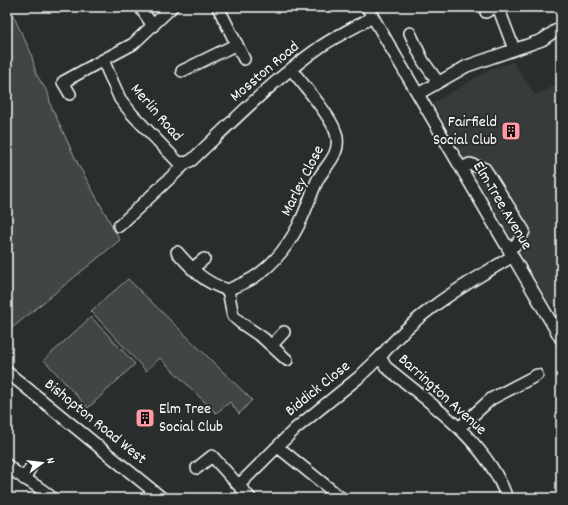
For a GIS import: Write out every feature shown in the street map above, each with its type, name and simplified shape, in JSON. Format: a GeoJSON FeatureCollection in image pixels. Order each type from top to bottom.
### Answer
{"type":"FeatureCollection","features":[{"type":"Feature","properties":{"kind":"street"},"geometry":{"type":"LineString","coordinates":[[140,7],[153,26]]}},
{"type":"Feature","properties":{"kind":"street"},"geometry":{"type":"LineString","coordinates":[[70,94],[63,82],[134,44],[172,7]]}},
{"type":"Feature","properties":{"kind":"street"},"geometry":{"type":"LineString","coordinates":[[218,7],[244,58]]}},
{"type":"Feature","properties":{"kind":"street"},"geometry":{"type":"LineString","coordinates":[[493,9],[514,49]]}},
{"type":"Feature","properties":{"kind":"street","name":"Mosston Road"},"geometry":{"type":"LineString","coordinates":[[119,226],[182,163],[192,160],[266,90],[291,69],[370,12]]}},
{"type":"Feature","properties":{"kind":"street","name":"Elm Tree Avenue"},"geometry":{"type":"LineString","coordinates":[[370,12],[561,339]]}},
{"type":"Feature","properties":{"kind":"street"},"geometry":{"type":"LineString","coordinates":[[418,94],[467,66],[542,40],[561,27]]}},
{"type":"Feature","properties":{"kind":"street"},"geometry":{"type":"LineString","coordinates":[[410,33],[423,61],[438,82]]}},
{"type":"Feature","properties":{"kind":"street"},"geometry":{"type":"LineString","coordinates":[[182,71],[237,44]]}},
{"type":"Feature","properties":{"kind":"street","name":"Merlin Road"},"geometry":{"type":"LineString","coordinates":[[103,60],[120,99],[132,114],[182,163]]}},
{"type":"Feature","properties":{"kind":"street","name":"Marley Close"},"geometry":{"type":"LineString","coordinates":[[228,290],[253,278],[272,261],[290,240],[302,218],[319,177],[330,164],[338,147],[336,133],[326,115],[291,69]]}},
{"type":"Feature","properties":{"kind":"street","name":"Barrington Avenue"},"geometry":{"type":"LineString","coordinates":[[461,168],[470,164],[486,169],[524,231],[511,253],[448,294],[424,312],[396,336],[380,357],[386,367],[459,428],[481,452],[498,477],[507,498]]}},
{"type":"Feature","properties":{"kind":"street"},"geometry":{"type":"LineString","coordinates":[[177,252],[200,277],[211,285],[228,290],[233,316],[272,345],[287,360]]}},
{"type":"Feature","properties":{"kind":"street"},"geometry":{"type":"LineString","coordinates":[[192,269],[204,259]]}},
{"type":"Feature","properties":{"kind":"street"},"geometry":{"type":"LineString","coordinates":[[272,345],[284,332]]}},
{"type":"Feature","properties":{"kind":"street","name":"Biddick Close"},"geometry":{"type":"LineString","coordinates":[[238,485],[278,447],[295,428],[358,378],[380,357]]}},
{"type":"Feature","properties":{"kind":"street","name":"Bishopton Road West"},"geometry":{"type":"LineString","coordinates":[[7,372],[162,498]]}},
{"type":"Feature","properties":{"kind":"street"},"geometry":{"type":"LineString","coordinates":[[459,428],[491,399],[537,375]]}},
{"type":"Feature","properties":{"kind":"street"},"geometry":{"type":"LineString","coordinates":[[278,447],[341,498]]}},
{"type":"Feature","properties":{"kind":"street"},"geometry":{"type":"LineString","coordinates":[[197,468],[212,456],[250,498]]}},
{"type":"Feature","properties":{"kind":"street"},"geometry":{"type":"LineString","coordinates":[[7,465],[24,479],[46,492],[52,498]]}},
{"type":"Feature","properties":{"kind":"street"},"geometry":{"type":"LineString","coordinates":[[24,479],[31,467]]}},
{"type":"Feature","properties":{"kind":"shaded area"},"geometry":{"type":"Polygon","coordinates":[[[7,7],[9,7],[31,53],[36,74],[48,93],[51,106],[78,164],[120,240],[7,332],[7,7]]]}},
{"type":"Feature","properties":{"kind":"shaded area"},"geometry":{"type":"Polygon","coordinates":[[[513,62],[535,95],[561,83],[561,308],[548,302],[433,103],[491,69],[513,62]]]}},
{"type":"Feature","properties":{"kind":"shaded area"},"geometry":{"type":"Polygon","coordinates":[[[128,279],[252,400],[239,414],[230,402],[216,413],[160,358],[146,371],[91,311],[128,279]]]}},
{"type":"Feature","properties":{"kind":"shaded area"},"geometry":{"type":"Polygon","coordinates":[[[91,317],[135,364],[88,408],[44,360],[91,317]]]}},
{"type":"Feature","properties":{"kind":"place","name":"Fairfield Social Club"},"geometry":{"type":"Point","coordinates":[511,131]}},
{"type":"Feature","properties":{"kind":"place","name":"Elm Tree Social Club"},"geometry":{"type":"Point","coordinates":[145,418]}}]}
